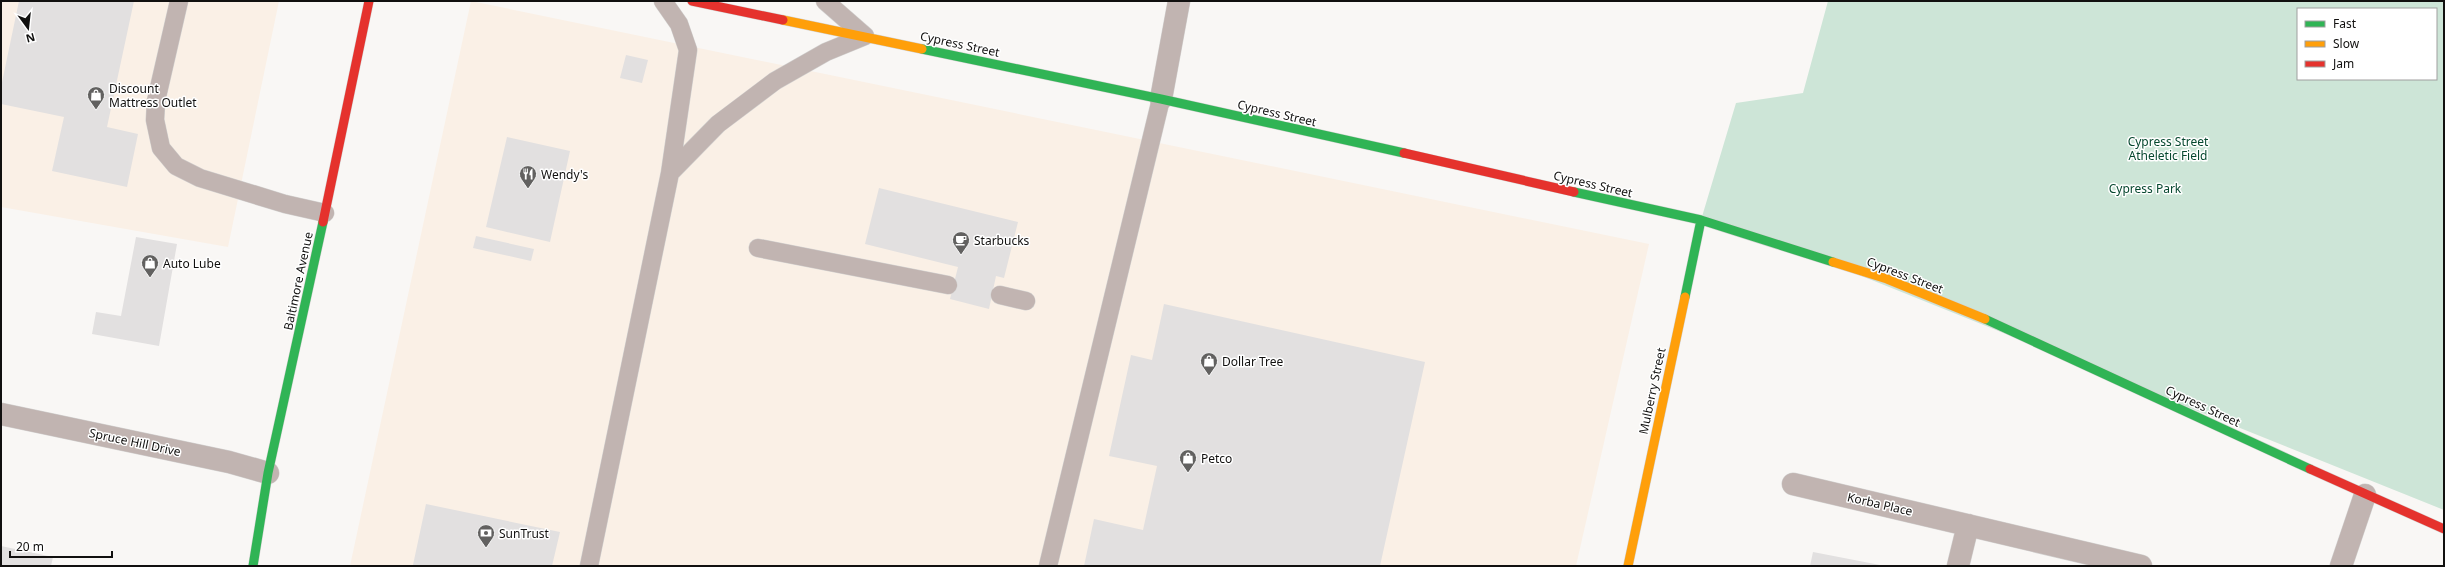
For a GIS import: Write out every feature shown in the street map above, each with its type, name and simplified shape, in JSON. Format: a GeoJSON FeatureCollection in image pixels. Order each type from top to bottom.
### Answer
{"type":"FeatureCollection","features":[{"type":"Feature","properties":{"kind":"street","name":"Baltimore Avenue"},"geometry":{"type":"LineString","coordinates":[[253,566],[268,473],[325,213],[369,1]]}},
{"type":"Feature","properties":{"kind":"street","name":"Cypress Street"},"geometry":{"type":"LineString","coordinates":[[692,1],[866,36],[1161,99],[1701,220],[1887,279],[2002,326],[2365,495],[2444,529]]}},
{"type":"Feature","properties":{"kind":"street"},"geometry":{"type":"LineString","coordinates":[[1161,99],[1179,1]]}},
{"type":"Feature","properties":{"kind":"street","name":"Mulberry Street"},"geometry":{"type":"LineString","coordinates":[[1628,566],[1701,220]]}},
{"type":"Feature","properties":{"kind":"street","name":"Spruce Hill Drive"},"geometry":{"type":"LineString","coordinates":[[1,414],[229,462],[268,473]]}},
{"type":"Feature","properties":{"kind":"street","name":"Korba Place"},"geometry":{"type":"LineString","coordinates":[[1793,484],[2141,566]]}},
{"type":"Feature","properties":{"kind":"street"},"geometry":{"type":"LineString","coordinates":[[2341,566],[2365,495]]}},
{"type":"Feature","properties":{"kind":"street"},"geometry":{"type":"LineString","coordinates":[[1958,566],[1968,525]]}},
{"type":"Feature","properties":{"kind":"lane"},"geometry":{"type":"LineString","coordinates":[[180,1],[156,101],[155,120],[161,148],[176,166],[200,178],[285,204],[325,213]]}},
{"type":"Feature","properties":{"kind":"lane"},"geometry":{"type":"LineString","coordinates":[[589,566],[617,441],[670,173],[688,50],[679,24],[663,1]]}},
{"type":"Feature","properties":{"kind":"lane"},"geometry":{"type":"LineString","coordinates":[[670,173],[718,124],[775,81],[826,52],[866,36],[825,1]]}},
{"type":"Feature","properties":{"kind":"lane"},"geometry":{"type":"LineString","coordinates":[[1048,566],[1161,99]]}},
{"type":"Feature","properties":{"kind":"lane"},"geometry":{"type":"LineString","coordinates":[[758,248],[948,286]]}},
{"type":"Feature","properties":{"kind":"lane"},"geometry":{"type":"LineString","coordinates":[[1000,295],[1026,301]]}},
{"type":"Feature","properties":{"kind":"shaded area"},"geometry":{"type":"Polygon","coordinates":[[[1,1],[279,1],[228,247],[1,207],[1,1]]]}},
{"type":"Feature","properties":{"kind":"shaded area"},"geometry":{"type":"Polygon","coordinates":[[[471,1],[1649,244],[1576,566],[350,566],[471,1]]]}},
{"type":"Feature","properties":{"kind":"green space","name":"Cypress Street Atheletic Field"},"geometry":{"type":"Polygon","coordinates":[[[1828,1],[2444,1],[2444,510],[1802,252],[1701,220],[1736,103],[1803,93],[1828,1]]]}},
{"type":"Feature","properties":{"kind":"building"},"geometry":{"type":"Polygon","coordinates":[[[19,1],[134,1],[107,127],[138,134],[127,187],[52,171],[64,117],[1,104],[1,87],[19,1]]]}},
{"type":"Feature","properties":{"kind":"building"},"geometry":{"type":"Polygon","coordinates":[[[626,55],[648,60],[642,83],[620,78],[626,55]]]}},
{"type":"Feature","properties":{"kind":"building","name":"Wendy's"},"geometry":{"type":"Polygon","coordinates":[[[507,137],[570,151],[550,242],[486,227],[507,137]]]}},
{"type":"Feature","properties":{"kind":"building","name":"Starbucks"},"geometry":{"type":"Polygon","coordinates":[[[879,188],[1018,222],[1004,278],[996,276],[989,309],[950,299],[958,267],[865,244],[879,188]]]}},
{"type":"Feature","properties":{"kind":"building"},"geometry":{"type":"Polygon","coordinates":[[[476,236],[534,249],[531,261],[473,248],[476,236]]]}},
{"type":"Feature","properties":{"kind":"building","name":"Auto Lube"},"geometry":{"type":"Polygon","coordinates":[[[136,237],[177,244],[159,346],[92,334],[96,312],[121,316],[136,237]]]}},
{"type":"Feature","properties":{"kind":"building"},"geometry":{"type":"Polygon","coordinates":[[[1164,304],[1425,362],[1380,566],[1084,566],[1094,519],[1143,530],[1157,466],[1109,456],[1131,355],[1152,360],[1164,304]]]}},
{"type":"Feature","properties":{"kind":"building","name":"SunTrust"},"geometry":{"type":"Polygon","coordinates":[[[426,504],[560,532],[552,566],[413,565],[426,504]]]}},
{"type":"Feature","properties":{"kind":"building"},"geometry":{"type":"Polygon","coordinates":[[[1,546],[53,557],[51,566],[1,566],[1,546]]]}},
{"type":"Feature","properties":{"kind":"building"},"geometry":{"type":"Polygon","coordinates":[[[1813,552],[1880,565],[1880,566],[1810,566],[1813,552]]]}},
{"type":"Feature","properties":{"kind":"traffic: fast"},"geometry":{"type":"LineString","coordinates":[[922,49],[1161,99],[1404,153]]}},
{"type":"Feature","properties":{"kind":"traffic: fast"},"geometry":{"type":"LineString","coordinates":[[1574,192],[1701,220],[1833,262]]}},
{"type":"Feature","properties":{"kind":"traffic: fast"},"geometry":{"type":"LineString","coordinates":[[1685,297],[1701,220]]}},
{"type":"Feature","properties":{"kind":"traffic: fast"},"geometry":{"type":"LineString","coordinates":[[253,566],[268,473],[323,222]]}},
{"type":"Feature","properties":{"kind":"traffic: fast"},"geometry":{"type":"LineString","coordinates":[[1985,319],[2310,469]]}},
{"type":"Feature","properties":{"kind":"traffic: slow"},"geometry":{"type":"LineString","coordinates":[[783,20],[922,49]]}},
{"type":"Feature","properties":{"kind":"traffic: slow"},"geometry":{"type":"LineString","coordinates":[[1833,262],[1887,279],[1985,319]]}},
{"type":"Feature","properties":{"kind":"traffic: slow"},"geometry":{"type":"LineString","coordinates":[[1628,566],[1685,297]]}},
{"type":"Feature","properties":{"kind":"traffic: jam"},"geometry":{"type":"LineString","coordinates":[[323,222],[369,1]]}},
{"type":"Feature","properties":{"kind":"traffic: jam"},"geometry":{"type":"LineString","coordinates":[[692,1],[783,20]]}},
{"type":"Feature","properties":{"kind":"traffic: jam"},"geometry":{"type":"LineString","coordinates":[[1404,153],[1574,192]]}},
{"type":"Feature","properties":{"kind":"traffic: jam"},"geometry":{"type":"LineString","coordinates":[[2310,469],[2444,529]]}},
{"type":"Feature","properties":{"kind":"place","name":"Discount Mattress Outlet"},"geometry":{"type":"Point","coordinates":[96,110]}},
{"type":"Feature","properties":{"kind":"place","name":"Wendy's"},"geometry":{"type":"Point","coordinates":[528,189]}},
{"type":"Feature","properties":{"kind":"place","name":"Starbucks"},"geometry":{"type":"Point","coordinates":[961,255]}},
{"type":"Feature","properties":{"kind":"place","name":"Auto Lube"},"geometry":{"type":"Point","coordinates":[150,278]}},
{"type":"Feature","properties":{"kind":"place","name":"Dollar Tree"},"geometry":{"type":"Point","coordinates":[1209,376]}},
{"type":"Feature","properties":{"kind":"place","name":"Petco"},"geometry":{"type":"Point","coordinates":[1188,473]}},
{"type":"Feature","properties":{"kind":"place","name":"SunTrust"},"geometry":{"type":"Point","coordinates":[486,548]}},
{"type":"Feature","properties":{"kind":"park label","name":"Cypress Park"},"geometry":{"type":"Point","coordinates":[2145,188]}}]}
